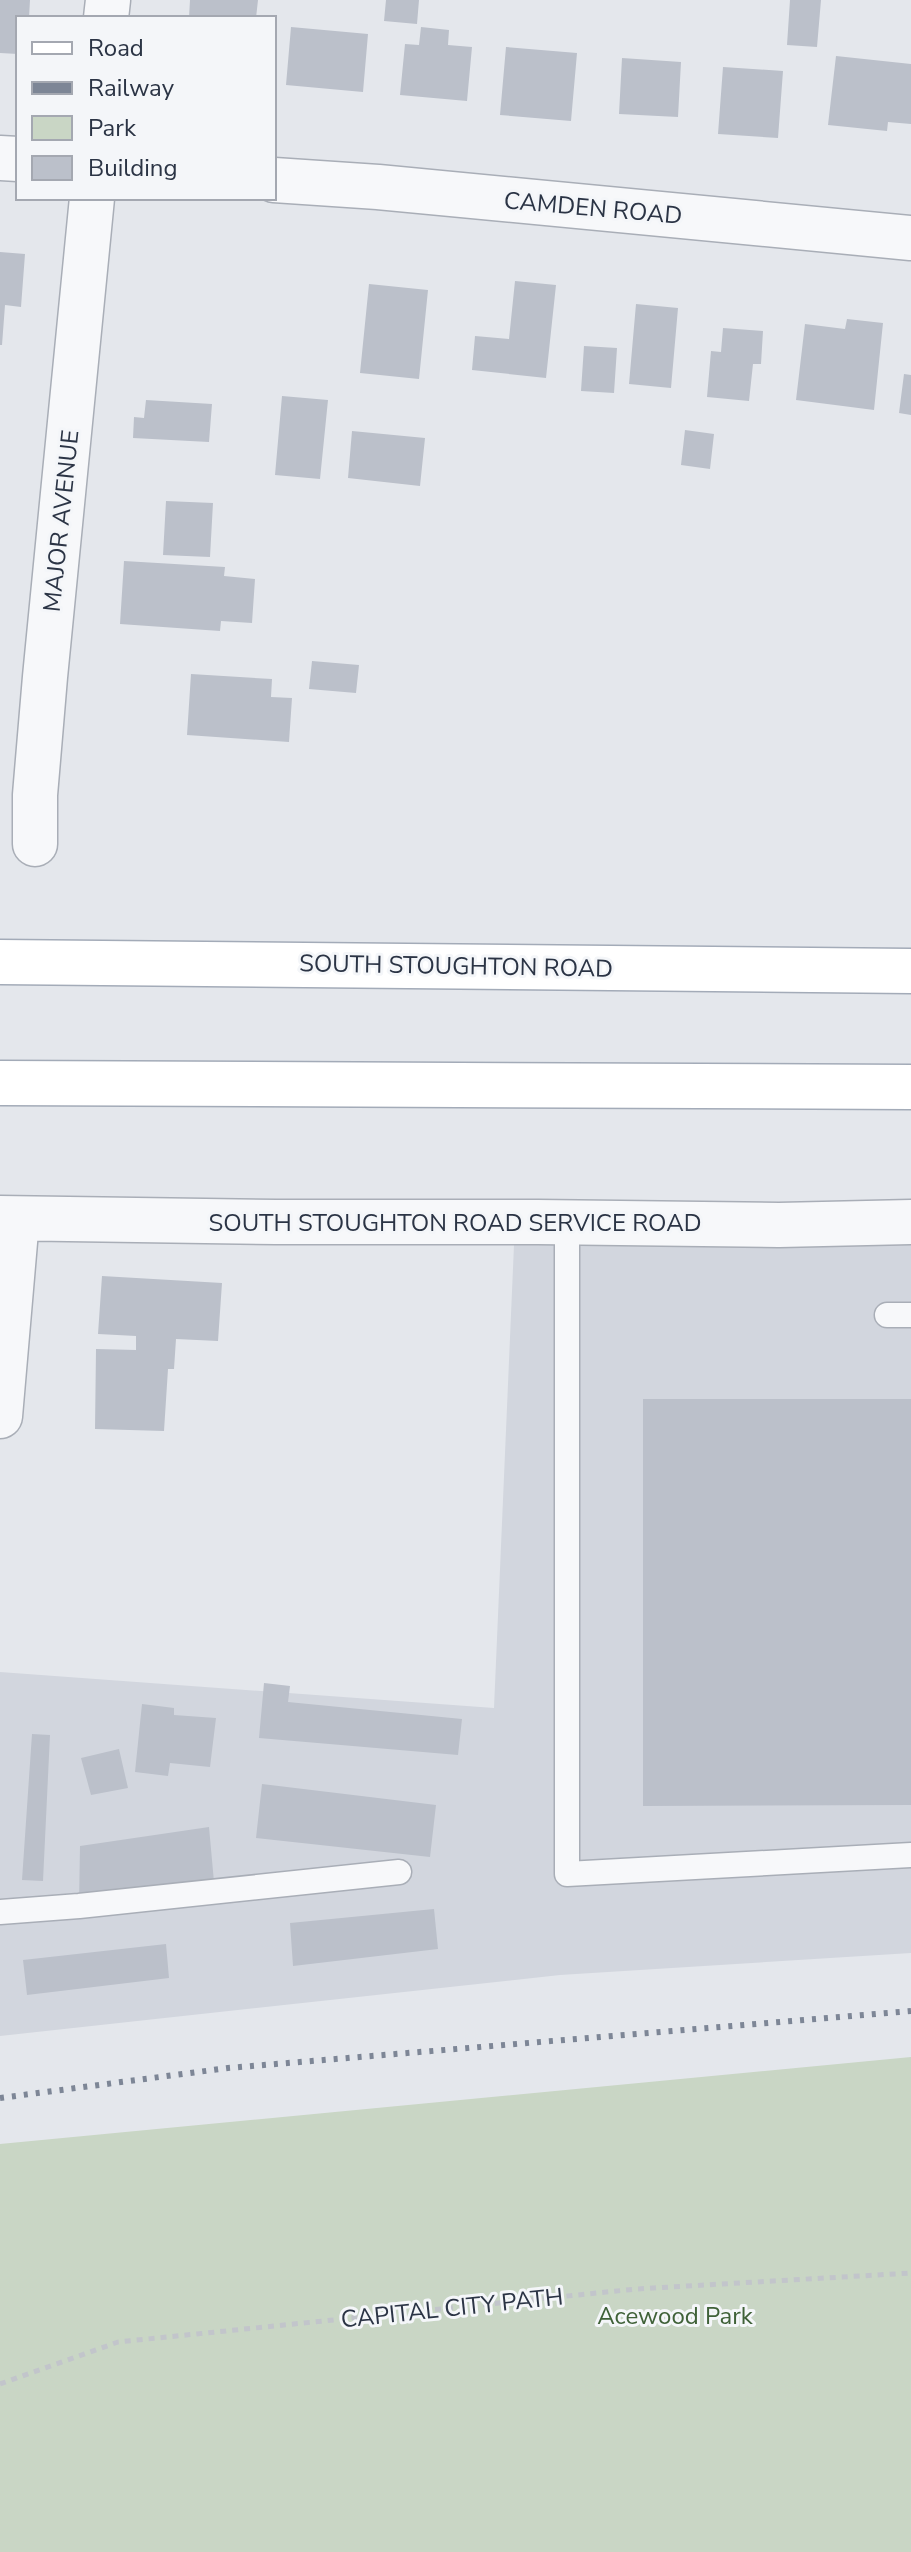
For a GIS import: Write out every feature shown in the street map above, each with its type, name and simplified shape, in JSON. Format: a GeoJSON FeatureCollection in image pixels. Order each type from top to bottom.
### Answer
{"type":"FeatureCollection","features":[{"type":"Feature","properties":{"kind":"main road","name":"SOUTH STOUGHTON ROAD"},"geometry":{"type":"LineString","coordinates":[[0,962],[911,971]]}},
{"type":"Feature","properties":{"kind":"main road"},"geometry":{"type":"LineString","coordinates":[[0,1083],[911,1087]]}},
{"type":"Feature","properties":{"kind":"street","name":"CAMDEN ROAD"},"geometry":{"type":"LineString","coordinates":[[276,180],[911,238]]}},
{"type":"Feature","properties":{"kind":"street","name":"MAJOR AVENUE"},"geometry":{"type":"LineString","coordinates":[[35,844],[35,795],[45,677],[92,200]]}},
{"type":"Feature","properties":{"kind":"street","name":"SOUTH STOUGHTON ROAD SERVICE ROAD"},"geometry":{"type":"LineString","coordinates":[[9,1218],[779,1225],[911,1222]]}},
{"type":"Feature","properties":{"kind":"street"},"geometry":{"type":"LineString","coordinates":[[0,1416],[9,1218]]}},
{"type":"Feature","properties":{"kind":"lane"},"geometry":{"type":"LineString","coordinates":[[567,1222],[567,1874],[911,1855]]}},
{"type":"Feature","properties":{"kind":"lane"},"geometry":{"type":"LineString","coordinates":[[0,1912],[94,1905],[399,1872]]}},
{"type":"Feature","properties":{"kind":"path","name":"CAPITAL CITY PATH"},"geometry":{"type":"LineString","coordinates":[[0,2384],[118,2342],[636,2289],[911,2273]]}},
{"type":"Feature","properties":{"kind":"shaded area"},"geometry":{"type":"Polygon","coordinates":[[[515,1222],[911,1222],[911,1953],[560,1975],[0,2036],[0,1672],[494,1708],[515,1222]]]}},
{"type":"Feature","properties":{"kind":"green space","name":"Acewood Park"},"geometry":{"type":"Polygon","coordinates":[[[911,2057],[911,2552],[0,2552],[0,2144],[911,2057]]]}},
{"type":"Feature","properties":{"kind":"building"},"geometry":{"type":"Polygon","coordinates":[[[0,0],[30,0],[29,16],[16,16],[16,54],[0,53],[0,0]]]}},
{"type":"Feature","properties":{"kind":"building"},"geometry":{"type":"Polygon","coordinates":[[[190,0],[258,0],[256,16],[189,16],[190,0]]]}},
{"type":"Feature","properties":{"kind":"building"},"geometry":{"type":"Polygon","coordinates":[[[386,0],[419,0],[417,24],[384,21],[386,0]]]}},
{"type":"Feature","properties":{"kind":"building"},"geometry":{"type":"Polygon","coordinates":[[[790,0],[821,0],[817,47],[787,45],[790,0]]]}},
{"type":"Feature","properties":{"kind":"building"},"geometry":{"type":"Polygon","coordinates":[[[291,27],[368,34],[363,92],[286,85],[291,27]]]}},
{"type":"Feature","properties":{"kind":"building"},"geometry":{"type":"Polygon","coordinates":[[[421,27],[449,30],[448,45],[472,47],[467,101],[400,95],[405,44],[419,45],[421,27]]]}},
{"type":"Feature","properties":{"kind":"building"},"geometry":{"type":"Polygon","coordinates":[[[506,47],[577,53],[571,121],[500,115],[506,47]]]}},
{"type":"Feature","properties":{"kind":"building"},"geometry":{"type":"Polygon","coordinates":[[[836,56],[911,64],[911,124],[888,122],[887,131],[828,125],[836,56]]]}},
{"type":"Feature","properties":{"kind":"building"},"geometry":{"type":"Polygon","coordinates":[[[622,58],[681,62],[678,117],[619,114],[622,58]]]}},
{"type":"Feature","properties":{"kind":"building"},"geometry":{"type":"Polygon","coordinates":[[[723,67],[783,71],[778,138],[718,134],[723,67]]]}},
{"type":"Feature","properties":{"kind":"building"},"geometry":{"type":"Polygon","coordinates":[[[0,252],[25,254],[21,307],[5,305],[2,345],[0,345],[0,252]]]}},
{"type":"Feature","properties":{"kind":"building"},"geometry":{"type":"Polygon","coordinates":[[[515,281],[556,285],[546,378],[472,370],[475,336],[509,339],[515,281]]]}},
{"type":"Feature","properties":{"kind":"building"},"geometry":{"type":"Polygon","coordinates":[[[369,284],[428,290],[419,379],[360,373],[369,284]]]}},
{"type":"Feature","properties":{"kind":"building"},"geometry":{"type":"Polygon","coordinates":[[[636,304],[678,308],[671,388],[629,384],[636,304]]]}},
{"type":"Feature","properties":{"kind":"building"},"geometry":{"type":"Polygon","coordinates":[[[847,319],[883,323],[874,410],[796,400],[805,324],[845,329],[847,319]]]}},
{"type":"Feature","properties":{"kind":"building"},"geometry":{"type":"Polygon","coordinates":[[[723,328],[763,331],[761,364],[753,364],[749,401],[707,397],[711,351],[721,352],[723,328]]]}},
{"type":"Feature","properties":{"kind":"building"},"geometry":{"type":"Polygon","coordinates":[[[584,346],[617,348],[614,393],[581,391],[584,346]]]}},
{"type":"Feature","properties":{"kind":"building"},"geometry":{"type":"Polygon","coordinates":[[[904,374],[911,375],[911,415],[899,413],[904,374]]]}},
{"type":"Feature","properties":{"kind":"building"},"geometry":{"type":"Polygon","coordinates":[[[282,396],[328,400],[320,479],[275,475],[282,396]]]}},
{"type":"Feature","properties":{"kind":"building"},"geometry":{"type":"Polygon","coordinates":[[[146,400],[212,404],[209,442],[133,438],[134,417],[144,418],[146,400]]]}},
{"type":"Feature","properties":{"kind":"building"},"geometry":{"type":"Polygon","coordinates":[[[685,430],[714,434],[710,469],[681,465],[685,430]]]}},
{"type":"Feature","properties":{"kind":"building"},"geometry":{"type":"Polygon","coordinates":[[[352,431],[425,438],[420,486],[348,478],[352,431]]]}},
{"type":"Feature","properties":{"kind":"building"},"geometry":{"type":"Polygon","coordinates":[[[166,501],[213,503],[210,557],[163,555],[166,501]]]}},
{"type":"Feature","properties":{"kind":"building"},"geometry":{"type":"Polygon","coordinates":[[[124,561],[225,567],[224,576],[255,579],[252,623],[221,621],[220,631],[120,624],[124,561]]]}},
{"type":"Feature","properties":{"kind":"building"},"geometry":{"type":"Polygon","coordinates":[[[312,661],[359,665],[356,693],[309,689],[312,661]]]}},
{"type":"Feature","properties":{"kind":"building"},"geometry":{"type":"Polygon","coordinates":[[[191,674],[272,679],[271,697],[292,698],[289,742],[187,735],[191,674]]]}},
{"type":"Feature","properties":{"kind":"building"},"geometry":{"type":"Polygon","coordinates":[[[102,1276],[222,1283],[218,1341],[176,1339],[174,1369],[168,1369],[164,1431],[95,1429],[96,1349],[136,1350],[136,1336],[98,1334],[102,1276]]]}},
{"type":"Feature","properties":{"kind":"building"},"geometry":{"type":"Polygon","coordinates":[[[643,1399],[911,1399],[911,1805],[643,1806],[643,1399]]]}},
{"type":"Feature","properties":{"kind":"building"},"geometry":{"type":"Polygon","coordinates":[[[264,1683],[290,1686],[288,1702],[462,1719],[458,1755],[259,1738],[264,1683]]]}},
{"type":"Feature","properties":{"kind":"building"},"geometry":{"type":"Polygon","coordinates":[[[142,1704],[174,1708],[174,1715],[216,1718],[210,1767],[170,1763],[168,1776],[135,1772],[142,1704]]]}},
{"type":"Feature","properties":{"kind":"building"},"geometry":{"type":"Polygon","coordinates":[[[32,1734],[50,1735],[43,1881],[22,1880],[32,1734]]]}},
{"type":"Feature","properties":{"kind":"building"},"geometry":{"type":"Polygon","coordinates":[[[119,1749],[128,1788],[91,1795],[81,1758],[119,1749]]]}},
{"type":"Feature","properties":{"kind":"building"},"geometry":{"type":"Polygon","coordinates":[[[262,1784],[436,1805],[430,1857],[256,1838],[262,1784]]]}},
{"type":"Feature","properties":{"kind":"building"},"geometry":{"type":"Polygon","coordinates":[[[209,1827],[214,1882],[79,1906],[80,1846],[209,1827]]]}},
{"type":"Feature","properties":{"kind":"building"},"geometry":{"type":"Polygon","coordinates":[[[434,1909],[438,1949],[293,1966],[290,1923],[434,1909]]]}},
{"type":"Feature","properties":{"kind":"building"},"geometry":{"type":"Polygon","coordinates":[[[166,1944],[169,1978],[27,1995],[23,1960],[166,1944]]]}},
{"type":"Feature","properties":{"kind":"railway"},"geometry":{"type":"LineString","coordinates":[[0,2098],[228,2068],[911,2011]]}}]}
